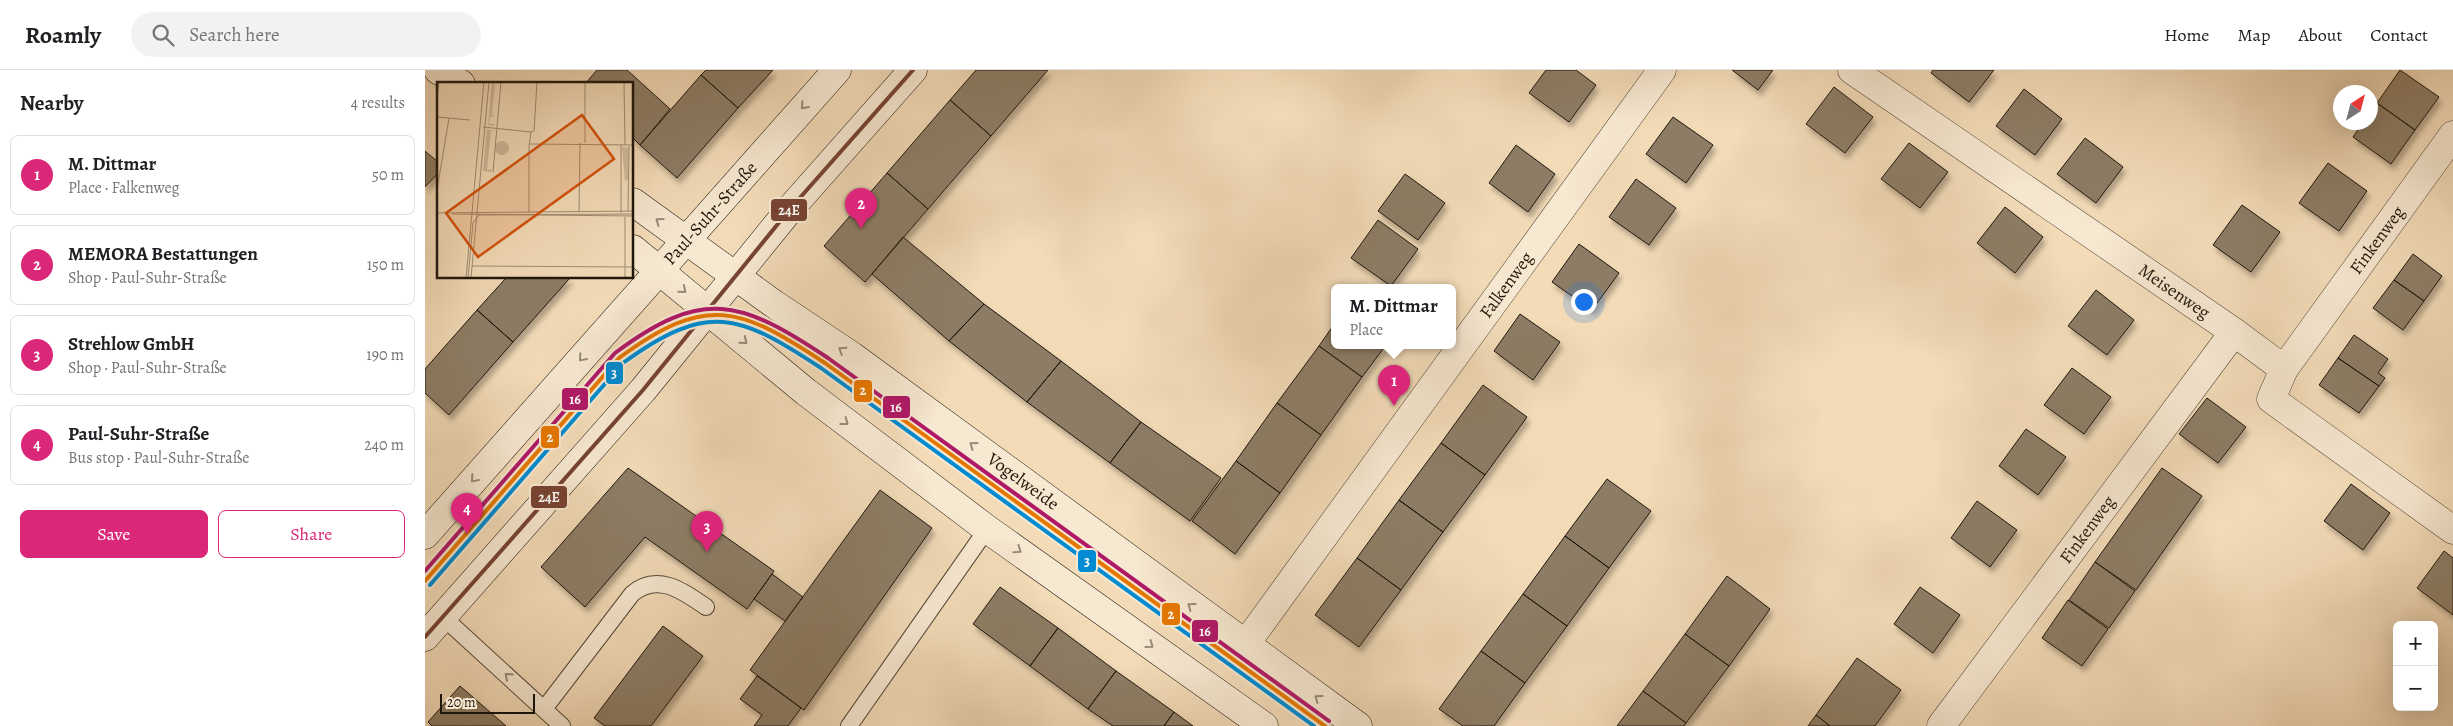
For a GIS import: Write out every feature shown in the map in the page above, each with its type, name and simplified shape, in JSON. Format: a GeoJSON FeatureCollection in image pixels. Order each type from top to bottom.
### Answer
{"type":"FeatureCollection","features":[{"type":"Feature","properties":{"kind":"street"},"geometry":{"type":"LineString","coordinates":[[438,70],[458,82]]}},
{"type":"Feature","properties":{"kind":"street","name":"Paul-Suhr-Straße"},"geometry":{"type":"LineString","coordinates":[[425,536],[837,70]]}},
{"type":"Feature","properties":{"kind":"street"},"geometry":{"type":"LineString","coordinates":[[425,637],[643,390],[734,276],[913,70]]}},
{"type":"Feature","properties":{"kind":"street","name":"Falkenweg"},"geometry":{"type":"LineString","coordinates":[[1245,645],[1662,70]]}},
{"type":"Feature","properties":{"kind":"street","name":"Meisenweg"},"geometry":{"type":"LineString","coordinates":[[1852,70],[2234,332],[2284,369]]}},
{"type":"Feature","properties":{"kind":"street"},"geometry":{"type":"LineString","coordinates":[[425,74],[437,84]]}},
{"type":"Feature","properties":{"kind":"street","name":"Finkenweg"},"geometry":{"type":"LineString","coordinates":[[2284,369],[2453,135]]}},
{"type":"Feature","properties":{"kind":"street","name":"Vogelweide"},"geometry":{"type":"LineString","coordinates":[[634,203],[734,276],[851,356],[1358,726]]}},
{"type":"Feature","properties":{"kind":"street"},"geometry":{"type":"LineString","coordinates":[[634,250],[807,392],[987,529],[1263,726]]}},
{"type":"Feature","properties":{"kind":"street","name":"Finkenweg"},"geometry":{"type":"LineString","coordinates":[[1941,726],[2234,332]]}},
{"type":"Feature","properties":{"kind":"street"},"geometry":{"type":"LineString","coordinates":[[2284,369],[2271,399],[2453,530]]}},
{"type":"Feature","properties":{"kind":"lane"},"geometry":{"type":"LineString","coordinates":[[849,726],[987,529]]}},
{"type":"Feature","properties":{"kind":"lane"},"geometry":{"type":"LineString","coordinates":[[544,709],[632,594],[640,587],[659,583],[672,586],[706,607]]}},
{"type":"Feature","properties":{"kind":"lane"},"geometry":{"type":"LineString","coordinates":[[443,617],[563,726]]}},
{"type":"Feature","properties":{"kind":"building"},"geometry":{"type":"Polygon","coordinates":[[[597,70],[627,70],[670,109],[640,145],[634,139],[634,82],[587,82],[597,70]]]}},
{"type":"Feature","properties":{"kind":"building"},"geometry":{"type":"Polygon","coordinates":[[[706,70],[773,70],[738,108],[701,75],[706,70]]]}},
{"type":"Feature","properties":{"kind":"building"},"geometry":{"type":"Polygon","coordinates":[[[976,70],[1048,70],[991,136],[950,100],[976,70]]]}},
{"type":"Feature","properties":{"kind":"building"},"geometry":{"type":"Polygon","coordinates":[[[1546,70],[1576,70],[1596,85],[1569,122],[1529,93],[1546,70]]]}},
{"type":"Feature","properties":{"kind":"building"},"geometry":{"type":"Polygon","coordinates":[[[1732,70],[1773,70],[1758,90],[1732,70]]]}},
{"type":"Feature","properties":{"kind":"building"},"geometry":{"type":"Polygon","coordinates":[[[1933,70],[1994,70],[1969,102],[1931,73],[1933,70]]]}},
{"type":"Feature","properties":{"kind":"building"},"geometry":{"type":"Polygon","coordinates":[[[2400,70],[2439,97],[2415,130],[2378,104],[2400,70]]]}},
{"type":"Feature","properties":{"kind":"building"},"geometry":{"type":"Polygon","coordinates":[[[701,75],[738,108],[677,178],[640,145],[701,75]]]}},
{"type":"Feature","properties":{"kind":"building"},"geometry":{"type":"Polygon","coordinates":[[[1834,87],[1873,117],[1845,153],[1806,124],[1834,87]]]}},
{"type":"Feature","properties":{"kind":"building"},"geometry":{"type":"Polygon","coordinates":[[[2024,89],[2062,119],[2035,155],[1996,126],[2024,89]]]}},
{"type":"Feature","properties":{"kind":"building"},"geometry":{"type":"Polygon","coordinates":[[[950,100],[991,136],[928,209],[887,173],[950,100]]]}},
{"type":"Feature","properties":{"kind":"building"},"geometry":{"type":"Polygon","coordinates":[[[2378,104],[2415,130],[2391,164],[2353,137],[2358,130],[2378,130],[2378,104]]]}},
{"type":"Feature","properties":{"kind":"building"},"geometry":{"type":"Polygon","coordinates":[[[1673,117],[1713,145],[1686,183],[1646,154],[1673,117]]]}},
{"type":"Feature","properties":{"kind":"building"},"geometry":{"type":"Polygon","coordinates":[[[2085,138],[2123,167],[2096,203],[2057,174],[2085,138]]]}},
{"type":"Feature","properties":{"kind":"building"},"geometry":{"type":"Polygon","coordinates":[[[1909,143],[1948,172],[1920,208],[1881,179],[1909,143]]]}},
{"type":"Feature","properties":{"kind":"building"},"geometry":{"type":"Polygon","coordinates":[[[1516,145],[1555,174],[1528,212],[1489,183],[1516,145]]]}},
{"type":"Feature","properties":{"kind":"building"},"geometry":{"type":"Polygon","coordinates":[[[425,151],[437,161],[437,174],[425,187],[425,151]]]}},
{"type":"Feature","properties":{"kind":"building"},"geometry":{"type":"Polygon","coordinates":[[[2328,163],[2367,191],[2339,231],[2299,203],[2328,163]]]}},
{"type":"Feature","properties":{"kind":"building"},"geometry":{"type":"Polygon","coordinates":[[[887,173],[928,209],[865,282],[824,246],[887,173]]]}},
{"type":"Feature","properties":{"kind":"building"},"geometry":{"type":"Polygon","coordinates":[[[1405,174],[1445,203],[1418,240],[1378,211],[1405,174]]]}},
{"type":"Feature","properties":{"kind":"building"},"geometry":{"type":"Polygon","coordinates":[[[1636,179],[1676,208],[1649,245],[1609,217],[1636,179]]]}},
{"type":"Feature","properties":{"kind":"building"},"geometry":{"type":"Polygon","coordinates":[[[2242,205],[2280,232],[2251,272],[2213,245],[2242,205]]]}},
{"type":"Feature","properties":{"kind":"building"},"geometry":{"type":"Polygon","coordinates":[[[2005,207],[2043,237],[2015,273],[1977,243],[2005,207]]]}},
{"type":"Feature","properties":{"kind":"building"},"geometry":{"type":"Polygon","coordinates":[[[1378,220],[1418,249],[1392,284],[1388,284],[1351,258],[1378,220]]]}},
{"type":"Feature","properties":{"kind":"building"},"geometry":{"type":"Polygon","coordinates":[[[903,237],[984,304],[949,341],[872,274],[903,237]]]}},
{"type":"Feature","properties":{"kind":"building"},"geometry":{"type":"Polygon","coordinates":[[[1579,244],[1619,273],[1592,310],[1552,282],[1579,244]]]}},
{"type":"Feature","properties":{"kind":"building"},"geometry":{"type":"Polygon","coordinates":[[[2413,254],[2442,276],[2424,301],[2394,280],[2413,254]]]}},
{"type":"Feature","properties":{"kind":"building"},"geometry":{"type":"Polygon","coordinates":[[[505,279],[569,279],[513,342],[477,310],[505,279]]]}},
{"type":"Feature","properties":{"kind":"building"},"geometry":{"type":"Polygon","coordinates":[[[2394,280],[2424,301],[2403,330],[2373,308],[2394,280]]]}},
{"type":"Feature","properties":{"kind":"building"},"geometry":{"type":"Polygon","coordinates":[[[2096,290],[2134,320],[2107,355],[2068,326],[2096,290]]]}},
{"type":"Feature","properties":{"kind":"building"},"geometry":{"type":"Polygon","coordinates":[[[984,304],[1061,361],[1027,402],[949,341],[984,304]]]}},
{"type":"Feature","properties":{"kind":"building"},"geometry":{"type":"Polygon","coordinates":[[[477,310],[513,342],[449,415],[425,393],[425,369],[477,310]]]}},
{"type":"Feature","properties":{"kind":"building"},"geometry":{"type":"Polygon","coordinates":[[[1520,314],[1560,342],[1533,380],[1494,351],[1520,314]]]}},
{"type":"Feature","properties":{"kind":"building"},"geometry":{"type":"Polygon","coordinates":[[[1331,329],[1331,349],[1383,349],[1362,377],[1319,346],[1331,329]]]}},
{"type":"Feature","properties":{"kind":"building"},"geometry":{"type":"Polygon","coordinates":[[[2354,335],[2388,359],[2378,373],[2385,378],[2379,386],[2338,358],[2354,335]]]}},
{"type":"Feature","properties":{"kind":"building"},"geometry":{"type":"Polygon","coordinates":[[[1319,346],[1362,377],[1321,435],[1277,403],[1319,346]]]}},
{"type":"Feature","properties":{"kind":"building"},"geometry":{"type":"Polygon","coordinates":[[[2338,358],[2379,386],[2359,413],[2319,385],[2338,358]]]}},
{"type":"Feature","properties":{"kind":"building"},"geometry":{"type":"Polygon","coordinates":[[[1061,361],[1141,422],[1110,463],[1027,402],[1061,361]]]}},
{"type":"Feature","properties":{"kind":"building"},"geometry":{"type":"Polygon","coordinates":[[[2072,368],[2111,397],[2084,434],[2044,405],[2072,368]]]}},
{"type":"Feature","properties":{"kind":"building"},"geometry":{"type":"Polygon","coordinates":[[[1483,385],[1527,417],[1485,475],[1441,443],[1483,385]]]}},
{"type":"Feature","properties":{"kind":"building"},"geometry":{"type":"Polygon","coordinates":[[[2207,398],[2246,427],[2218,463],[2179,434],[2207,398]]]}},
{"type":"Feature","properties":{"kind":"building"},"geometry":{"type":"Polygon","coordinates":[[[1277,403],[1321,435],[1280,493],[1236,461],[1277,403]]]}},
{"type":"Feature","properties":{"kind":"building"},"geometry":{"type":"Polygon","coordinates":[[[1141,422],[1221,478],[1190,521],[1110,463],[1141,422]]]}},
{"type":"Feature","properties":{"kind":"building"},"geometry":{"type":"Polygon","coordinates":[[[2026,429],[2066,457],[2038,495],[1999,466],[2026,429]]]}},
{"type":"Feature","properties":{"kind":"building"},"geometry":{"type":"Polygon","coordinates":[[[1441,443],[1485,475],[1443,532],[1399,500],[1441,443]]]}},
{"type":"Feature","properties":{"kind":"building"},"geometry":{"type":"Polygon","coordinates":[[[1236,461],[1280,493],[1235,554],[1192,521],[1236,461]]]}},
{"type":"Feature","properties":{"kind":"building"},"geometry":{"type":"Polygon","coordinates":[[[628,468],[774,571],[747,609],[645,537],[585,607],[541,567],[628,468]]]}},
{"type":"Feature","properties":{"kind":"building"},"geometry":{"type":"Polygon","coordinates":[[[2162,468],[2202,496],[2136,590],[2095,562],[2162,468]]]}},
{"type":"Feature","properties":{"kind":"building"},"geometry":{"type":"Polygon","coordinates":[[[1607,479],[1651,511],[1609,568],[1565,536],[1607,479]]]}},
{"type":"Feature","properties":{"kind":"building"},"geometry":{"type":"Polygon","coordinates":[[[2351,484],[2390,513],[2363,550],[2324,521],[2351,484]]]}},
{"type":"Feature","properties":{"kind":"building"},"geometry":{"type":"Polygon","coordinates":[[[880,490],[932,528],[804,710],[750,670],[880,490]]]}},
{"type":"Feature","properties":{"kind":"building"},"geometry":{"type":"Polygon","coordinates":[[[1399,500],[1443,532],[1401,590],[1357,558],[1399,500]]]}},
{"type":"Feature","properties":{"kind":"building"},"geometry":{"type":"Polygon","coordinates":[[[1977,501],[2017,530],[1990,567],[1951,538],[1977,501]]]}},
{"type":"Feature","properties":{"kind":"building"},"geometry":{"type":"Polygon","coordinates":[[[1565,536],[1609,568],[1567,626],[1523,594],[1565,536]]]}},
{"type":"Feature","properties":{"kind":"building"},"geometry":{"type":"Polygon","coordinates":[[[2444,551],[2453,558],[2453,615],[2417,588],[2444,551]]]}},
{"type":"Feature","properties":{"kind":"building"},"geometry":{"type":"Polygon","coordinates":[[[1357,558],[1401,590],[1359,647],[1315,615],[1357,558]]]}},
{"type":"Feature","properties":{"kind":"building"},"geometry":{"type":"Polygon","coordinates":[[[2095,562],[2135,591],[2109,628],[2069,600],[2095,562]]]}},
{"type":"Feature","properties":{"kind":"building"},"geometry":{"type":"Polygon","coordinates":[[[772,574],[803,597],[785,621],[754,599],[772,574]]]}},
{"type":"Feature","properties":{"kind":"building"},"geometry":{"type":"Polygon","coordinates":[[[1727,576],[1770,609],[1729,666],[1685,634],[1727,576]]]}},
{"type":"Feature","properties":{"kind":"building"},"geometry":{"type":"Polygon","coordinates":[[[1000,587],[1058,628],[1030,666],[973,624],[1000,587]]]}},
{"type":"Feature","properties":{"kind":"building"},"geometry":{"type":"Polygon","coordinates":[[[1920,587],[1960,615],[1933,653],[1894,624],[1920,587]]]}},
{"type":"Feature","properties":{"kind":"building"},"geometry":{"type":"Polygon","coordinates":[[[1523,594],[1567,626],[1525,683],[1481,651],[1523,594]]]}},
{"type":"Feature","properties":{"kind":"building"},"geometry":{"type":"Polygon","coordinates":[[[2068,600],[2108,629],[2082,666],[2042,638],[2068,600]]]}},
{"type":"Feature","properties":{"kind":"building"},"geometry":{"type":"Polygon","coordinates":[[[663,626],[703,656],[651,726],[605,726],[594,718],[663,626]]]}},
{"type":"Feature","properties":{"kind":"building"},"geometry":{"type":"Polygon","coordinates":[[[1058,628],[1116,671],[1088,709],[1030,666],[1058,628]]]}},
{"type":"Feature","properties":{"kind":"building"},"geometry":{"type":"Polygon","coordinates":[[[1685,634],[1729,666],[1686,723],[1643,691],[1685,634]]]}},
{"type":"Feature","properties":{"kind":"building"},"geometry":{"type":"Polygon","coordinates":[[[1481,651],[1525,683],[1494,726],[1463,726],[1439,709],[1481,651]]]}},
{"type":"Feature","properties":{"kind":"building"},"geometry":{"type":"Polygon","coordinates":[[[1857,658],[1901,690],[1875,726],[1830,726],[1816,715],[1857,658]]]}},
{"type":"Feature","properties":{"kind":"building"},"geometry":{"type":"Polygon","coordinates":[[[1116,671],[1174,712],[1164,726],[1113,726],[1088,709],[1116,671]]]}},
{"type":"Feature","properties":{"kind":"building"},"geometry":{"type":"Polygon","coordinates":[[[757,676],[801,708],[788,726],[754,726],[762,715],[740,699],[757,676]]]}},
{"type":"Feature","properties":{"kind":"building"},"geometry":{"type":"Polygon","coordinates":[[[460,686],[506,726],[432,726],[428,722],[460,686]]]}},
{"type":"Feature","properties":{"kind":"building"},"geometry":{"type":"Polygon","coordinates":[[[1643,691],[1686,723],[1684,726],[1617,726],[1643,691]]]}},
{"type":"Feature","properties":{"kind":"building"},"geometry":{"type":"Polygon","coordinates":[[[1174,712],[1193,726],[1164,726],[1174,712]]]}},
{"type":"Feature","properties":{"kind":"building"},"geometry":{"type":"Polygon","coordinates":[[[1816,715],[1830,726],[1808,726],[1816,715]]]}},
{"type":"Feature","properties":{"kind":"transit line","name":"24E"},"geometry":{"type":"LineString","coordinates":[[425,637],[643,390],[790,209],[913,70]]}},
{"type":"Feature","properties":{"kind":"transit line","name":"16"},"geometry":{"type":"LineString","coordinates":[[425,571],[615,353],[646,332],[673,318],[698,310],[722,309],[746,314],[770,323],[828,358],[1329,721]]}},
{"type":"Feature","properties":{"kind":"transit line","name":"2"},"geometry":{"type":"LineString","coordinates":[[425,581],[619,358],[649,338],[676,324],[700,316],[722,315],[745,319],[769,329],[825,363],[1325,726]]}},
{"type":"Feature","properties":{"kind":"transit line","name":"3"},"geometry":{"type":"LineString","coordinates":[[430,585],[623,363],[653,343],[678,330],[701,323],[723,322],[745,326],[767,336],[821,368],[1314,726]]}},
{"type":"Feature","properties":{"kind":"place","name":"MEMORA Bestattungen"},"geometry":{"type":"Point","coordinates":[861,229]}},
{"type":"Feature","properties":{"kind":"place","name":"M. Dittmar"},"geometry":{"type":"Point","coordinates":[1394,406]}},
{"type":"Feature","properties":{"kind":"place","name":"Paul-Suhr-Straße"},"geometry":{"type":"Point","coordinates":[467,534]}},
{"type":"Feature","properties":{"kind":"place","name":"Strehlow GmbH"},"geometry":{"type":"Point","coordinates":[707,552]}}]}
